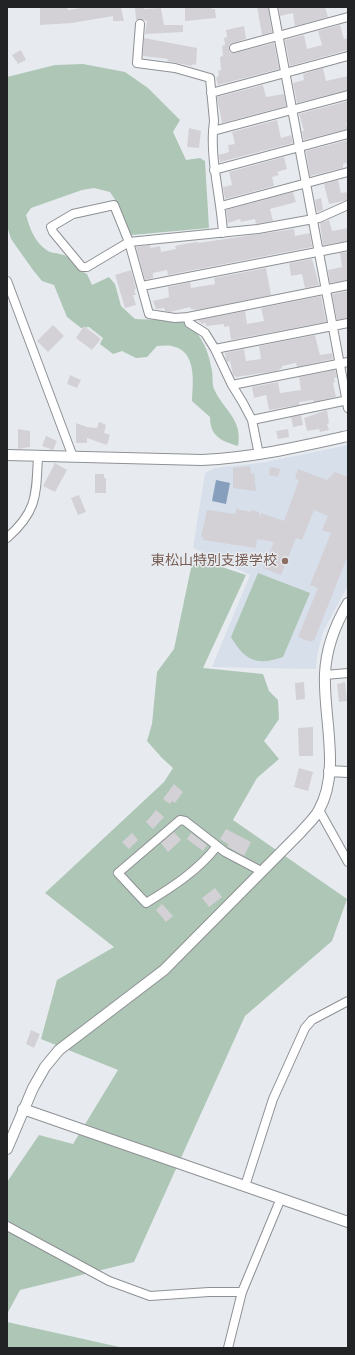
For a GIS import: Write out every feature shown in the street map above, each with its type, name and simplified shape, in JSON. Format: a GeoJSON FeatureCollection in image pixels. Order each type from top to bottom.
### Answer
{"type":"FeatureCollection","features":[{"type":"Feature","properties":{"kind":"street"},"geometry":{"type":"LineString","coordinates":[[252,420],[348,402],[344,362],[332,326],[274,7]]}},
{"type":"Feature","properties":{"kind":"street"},"geometry":{"type":"LineString","coordinates":[[234,48],[348,17]]}},
{"type":"Feature","properties":{"kind":"street"},"geometry":{"type":"LineString","coordinates":[[140,24],[137,63],[175,68],[210,78],[214,122],[212,146],[214,170],[221,206],[223,233]]}},
{"type":"Feature","properties":{"kind":"street"},"geometry":{"type":"LineString","coordinates":[[211,93],[348,56]]}},
{"type":"Feature","properties":{"kind":"street"},"geometry":{"type":"LineString","coordinates":[[213,131],[348,95]]}},
{"type":"Feature","properties":{"kind":"street"},"geometry":{"type":"LineString","coordinates":[[214,170],[348,134]]}},
{"type":"Feature","properties":{"kind":"street"},"geometry":{"type":"LineString","coordinates":[[221,206],[348,172]]}},
{"type":"Feature","properties":{"kind":"street"},"geometry":{"type":"LineString","coordinates":[[348,205],[313,219],[258,229],[129,242],[86,267],[82,267],[53,232],[52,226],[73,214],[114,205],[129,242],[149,314],[175,318],[188,317],[348,285]]}},
{"type":"Feature","properties":{"kind":"street"},"geometry":{"type":"LineString","coordinates":[[142,286],[348,246]]}},
{"type":"Feature","properties":{"kind":"street"},"geometry":{"type":"LineString","coordinates":[[7,281],[73,457]]}},
{"type":"Feature","properties":{"kind":"street"},"geometry":{"type":"LineString","coordinates":[[188,317],[190,323],[205,333],[215,348],[232,385],[252,420],[259,455]]}},
{"type":"Feature","properties":{"kind":"street"},"geometry":{"type":"LineString","coordinates":[[215,348],[348,323]]}},
{"type":"Feature","properties":{"kind":"street"},"geometry":{"type":"LineString","coordinates":[[232,385],[344,362]]}},
{"type":"Feature","properties":{"kind":"street"},"geometry":{"type":"LineString","coordinates":[[7,455],[202,460],[259,455],[348,436]]}},
{"type":"Feature","properties":{"kind":"street"},"geometry":{"type":"LineString","coordinates":[[7,538],[21,525],[33,503],[36,488],[38,456]]}},
{"type":"Feature","properties":{"kind":"street"},"geometry":{"type":"LineString","coordinates":[[7,1149],[23,1109],[45,1067],[59,1050],[164,970],[300,833],[319,810],[326,790],[329,771],[330,746],[325,675],[326,661],[334,632],[348,603]]}},
{"type":"Feature","properties":{"kind":"street"},"geometry":{"type":"LineString","coordinates":[[325,675],[348,673]]}},
{"type":"Feature","properties":{"kind":"street"},"geometry":{"type":"LineString","coordinates":[[329,771],[348,772]]}},
{"type":"Feature","properties":{"kind":"street"},"geometry":{"type":"LineString","coordinates":[[319,810],[348,862]]}},
{"type":"Feature","properties":{"kind":"street"},"geometry":{"type":"LineString","coordinates":[[217,846],[211,854],[168,890],[146,903],[118,873],[180,820],[185,821],[217,846],[261,871]]}},
{"type":"Feature","properties":{"kind":"street"},"geometry":{"type":"LineString","coordinates":[[245,1186],[273,1099],[305,1028],[312,1020],[348,1002]]}},
{"type":"Feature","properties":{"kind":"street"},"geometry":{"type":"LineString","coordinates":[[23,1109],[348,1222]]}},
{"type":"Feature","properties":{"kind":"street"},"geometry":{"type":"LineString","coordinates":[[228,1348],[242,1292],[281,1198]]}},
{"type":"Feature","properties":{"kind":"street"},"geometry":{"type":"LineString","coordinates":[[7,1226],[109,1281],[150,1296],[209,1292],[242,1292]]}},
{"type":"Feature","properties":{"kind":"shaded area","name":"東松山特別支援学校"},"geometry":{"type":"Polygon","coordinates":[[[348,445],[348,585],[323,632],[317,655],[316,669],[212,667],[250,575],[193,548],[205,473],[215,468],[266,462],[348,445]]]}},
{"type":"Feature","properties":{"kind":"green space"},"geometry":{"type":"Polygon","coordinates":[[[83,64],[125,72],[148,88],[180,120],[173,132],[186,160],[200,158],[205,161],[209,228],[132,235],[126,230],[120,207],[110,192],[94,188],[82,190],[31,208],[26,215],[31,230],[36,240],[43,248],[50,252],[62,254],[72,260],[87,274],[92,285],[109,277],[115,284],[121,306],[135,319],[186,321],[204,343],[212,371],[214,389],[232,416],[238,429],[238,446],[226,442],[218,437],[212,429],[210,417],[192,401],[192,368],[186,354],[180,349],[172,346],[157,346],[147,357],[136,358],[122,351],[113,354],[100,344],[103,338],[89,327],[81,328],[67,317],[54,285],[42,281],[11,239],[7,226],[7,77],[55,65],[83,64]]]}},
{"type":"Feature","properties":{"kind":"green space"},"geometry":{"type":"Polygon","coordinates":[[[200,556],[225,568],[246,575],[203,668],[263,674],[269,691],[278,700],[279,719],[264,741],[279,759],[257,778],[233,820],[347,899],[332,941],[245,1016],[134,1262],[20,1290],[7,1314],[7,1182],[39,1135],[73,1144],[118,1070],[41,1039],[57,980],[114,947],[45,893],[164,782],[173,768],[147,741],[152,724],[157,672],[174,649],[191,568],[200,556]]]}},
{"type":"Feature","properties":{"kind":"green space"},"geometry":{"type":"Polygon","coordinates":[[[258,573],[310,593],[283,657],[274,660],[259,661],[252,659],[241,652],[231,637],[258,573]]]}},
{"type":"Feature","properties":{"kind":"green space"},"geometry":{"type":"Polygon","coordinates":[[[7,1322],[124,1348],[7,1348],[7,1322]]]}},
{"type":"Feature","properties":{"kind":"water"},"geometry":{"type":"Polygon","coordinates":[[[216,480],[230,483],[226,504],[212,501],[216,480]]]}},
{"type":"Feature","properties":{"kind":"building"},"geometry":{"type":"Polygon","coordinates":[[[40,7],[67,7],[68,10],[87,7],[121,7],[124,21],[113,21],[113,16],[72,23],[40,25],[40,7]]]}},
{"type":"Feature","properties":{"kind":"building"},"geometry":{"type":"Polygon","coordinates":[[[135,7],[144,7],[144,9],[161,8],[164,25],[183,25],[183,32],[145,34],[147,21],[140,19],[136,20],[135,7]]]}},
{"type":"Feature","properties":{"kind":"building"},"geometry":{"type":"Polygon","coordinates":[[[185,7],[211,7],[212,9],[215,9],[216,18],[185,21],[185,7]]]}},
{"type":"Feature","properties":{"kind":"building"},"geometry":{"type":"Polygon","coordinates":[[[257,7],[268,7],[272,32],[262,35],[257,7]]]}},
{"type":"Feature","properties":{"kind":"building"},"geometry":{"type":"Polygon","coordinates":[[[279,7],[325,7],[328,17],[295,26],[293,13],[280,16],[279,7]]]}},
{"type":"Feature","properties":{"kind":"building"},"geometry":{"type":"Polygon","coordinates":[[[340,25],[344,39],[348,38],[348,50],[290,66],[285,40],[304,35],[307,49],[322,45],[318,31],[340,25]]]}},
{"type":"Feature","properties":{"kind":"building"},"geometry":{"type":"Polygon","coordinates":[[[244,26],[246,39],[230,44],[230,52],[235,53],[274,43],[279,69],[218,85],[216,78],[219,75],[218,71],[221,70],[220,57],[223,56],[222,46],[225,45],[224,38],[227,37],[226,30],[244,26]]]}},
{"type":"Feature","properties":{"kind":"building"},"geometry":{"type":"Polygon","coordinates":[[[144,38],[197,48],[196,65],[193,64],[192,66],[167,61],[168,59],[143,56],[144,38]]]}},
{"type":"Feature","properties":{"kind":"building"},"geometry":{"type":"Polygon","coordinates":[[[21,50],[26,60],[18,64],[12,55],[21,50]]]}},
{"type":"Feature","properties":{"kind":"building"},"geometry":{"type":"Polygon","coordinates":[[[323,68],[326,81],[348,76],[348,90],[297,103],[293,83],[304,80],[303,74],[323,68]]]}},
{"type":"Feature","properties":{"kind":"building"},"geometry":{"type":"Polygon","coordinates":[[[263,85],[266,97],[284,94],[286,106],[222,123],[217,97],[263,85]]]}},
{"type":"Feature","properties":{"kind":"building"},"geometry":{"type":"Polygon","coordinates":[[[348,101],[348,123],[346,123],[348,129],[304,140],[302,131],[304,131],[299,114],[348,101]]]}},
{"type":"Feature","properties":{"kind":"building"},"geometry":{"type":"Polygon","coordinates":[[[277,120],[281,138],[291,135],[293,143],[220,162],[219,155],[229,152],[228,145],[235,144],[232,132],[277,120]]]}},
{"type":"Feature","properties":{"kind":"building"},"geometry":{"type":"Polygon","coordinates":[[[189,128],[201,131],[199,148],[187,147],[189,128]]]}},
{"type":"Feature","properties":{"kind":"building"},"geometry":{"type":"Polygon","coordinates":[[[348,140],[348,162],[343,164],[343,168],[310,176],[306,151],[348,140]]]}},
{"type":"Feature","properties":{"kind":"building"},"geometry":{"type":"Polygon","coordinates":[[[284,157],[287,169],[277,172],[279,175],[272,177],[274,186],[225,199],[223,187],[232,185],[229,172],[284,157]]]}},
{"type":"Feature","properties":{"kind":"building"},"geometry":{"type":"Polygon","coordinates":[[[338,180],[341,193],[348,192],[348,200],[329,204],[324,184],[338,180]]]}},
{"type":"Feature","properties":{"kind":"building"},"geometry":{"type":"Polygon","coordinates":[[[293,192],[296,202],[270,209],[273,221],[256,224],[255,219],[241,222],[240,219],[228,223],[226,210],[293,192]]]}},
{"type":"Feature","properties":{"kind":"building"},"geometry":{"type":"Polygon","coordinates":[[[321,198],[323,210],[317,212],[315,200],[321,198]]]}},
{"type":"Feature","properties":{"kind":"building"},"geometry":{"type":"Polygon","coordinates":[[[329,220],[332,231],[348,228],[348,241],[323,245],[320,223],[329,220]]]}},
{"type":"Feature","properties":{"kind":"building"},"geometry":{"type":"Polygon","coordinates":[[[294,229],[295,236],[310,233],[312,247],[168,275],[167,270],[153,273],[153,278],[145,280],[136,247],[150,245],[151,248],[160,246],[161,252],[176,249],[175,246],[190,243],[294,229]]]}},
{"type":"Feature","properties":{"kind":"building"},"geometry":{"type":"Polygon","coordinates":[[[348,252],[348,280],[330,283],[328,270],[342,267],[340,253],[348,252]]]}},
{"type":"Feature","properties":{"kind":"building"},"geometry":{"type":"Polygon","coordinates":[[[312,259],[319,285],[305,288],[302,274],[291,276],[289,263],[312,259]]]}},
{"type":"Feature","properties":{"kind":"building"},"geometry":{"type":"Polygon","coordinates":[[[266,268],[271,295],[197,310],[191,309],[190,307],[170,312],[165,311],[164,308],[156,309],[153,301],[169,297],[168,287],[190,282],[191,288],[215,284],[214,278],[266,268]]]}},
{"type":"Feature","properties":{"kind":"building"},"geometry":{"type":"Polygon","coordinates":[[[131,270],[136,289],[134,290],[136,295],[133,295],[136,305],[125,308],[115,275],[131,270]]]}},
{"type":"Feature","properties":{"kind":"building"},"geometry":{"type":"Polygon","coordinates":[[[348,291],[348,318],[337,320],[332,294],[348,291]]]}},
{"type":"Feature","properties":{"kind":"building"},"geometry":{"type":"Polygon","coordinates":[[[321,296],[326,322],[231,340],[229,326],[224,327],[224,324],[206,326],[206,323],[201,324],[201,322],[199,322],[199,320],[245,311],[247,324],[264,321],[261,308],[321,296]]]}},
{"type":"Feature","properties":{"kind":"building"},"geometry":{"type":"Polygon","coordinates":[[[53,325],[64,336],[48,352],[37,341],[53,325]]]}},
{"type":"Feature","properties":{"kind":"building"},"geometry":{"type":"Polygon","coordinates":[[[84,326],[101,339],[92,350],[76,338],[84,326]]]}},
{"type":"Feature","properties":{"kind":"building"},"geometry":{"type":"Polygon","coordinates":[[[315,335],[320,355],[332,353],[333,359],[297,367],[296,363],[282,366],[282,368],[276,371],[236,377],[233,375],[230,361],[227,362],[226,360],[225,353],[244,349],[246,361],[261,359],[259,346],[315,335]]]}},
{"type":"Feature","properties":{"kind":"building"},"geometry":{"type":"Polygon","coordinates":[[[335,370],[337,377],[334,378],[335,382],[333,383],[336,397],[314,402],[313,400],[299,402],[299,405],[269,410],[266,395],[254,398],[252,387],[278,382],[280,393],[301,390],[299,377],[335,370]]]}},
{"type":"Feature","properties":{"kind":"building"},"geometry":{"type":"Polygon","coordinates":[[[70,375],[81,380],[77,388],[67,384],[70,375]]]}},
{"type":"Feature","properties":{"kind":"building"},"geometry":{"type":"Polygon","coordinates":[[[327,410],[329,423],[327,424],[329,430],[320,432],[319,429],[307,431],[304,418],[327,410]]]}},
{"type":"Feature","properties":{"kind":"building"},"geometry":{"type":"Polygon","coordinates":[[[301,415],[303,425],[293,427],[291,417],[301,415]]]}},
{"type":"Feature","properties":{"kind":"building"},"geometry":{"type":"Polygon","coordinates":[[[99,422],[106,425],[104,433],[110,435],[107,445],[87,438],[87,443],[76,443],[76,423],[87,427],[97,428],[99,422]]]}},
{"type":"Feature","properties":{"kind":"building"},"geometry":{"type":"Polygon","coordinates":[[[18,429],[30,431],[30,447],[18,449],[18,429]]]}},
{"type":"Feature","properties":{"kind":"building"},"geometry":{"type":"Polygon","coordinates":[[[288,429],[289,437],[278,439],[276,431],[288,429]]]}},
{"type":"Feature","properties":{"kind":"building"},"geometry":{"type":"Polygon","coordinates":[[[46,436],[57,441],[53,450],[42,446],[46,436]]]}},
{"type":"Feature","properties":{"kind":"building"},"geometry":{"type":"Polygon","coordinates":[[[55,463],[67,470],[55,492],[43,486],[55,463]]]}},
{"type":"Feature","properties":{"kind":"building"},"geometry":{"type":"Polygon","coordinates":[[[250,466],[251,474],[254,473],[256,491],[233,488],[233,468],[250,466]]]}},
{"type":"Feature","properties":{"kind":"building"},"geometry":{"type":"Polygon","coordinates":[[[270,467],[280,469],[278,477],[269,475],[270,467]]]}},
{"type":"Feature","properties":{"kind":"building"},"geometry":{"type":"Polygon","coordinates":[[[298,469],[327,480],[335,472],[348,477],[348,555],[314,641],[312,640],[311,642],[298,637],[318,588],[310,585],[331,533],[322,530],[328,516],[314,510],[302,540],[296,538],[281,575],[263,568],[274,542],[257,539],[256,548],[203,540],[203,537],[201,537],[207,510],[235,514],[236,509],[251,512],[251,510],[259,512],[260,518],[261,513],[284,521],[299,480],[295,478],[298,469]]]}},
{"type":"Feature","properties":{"kind":"building"},"geometry":{"type":"Polygon","coordinates":[[[95,474],[104,474],[104,478],[106,478],[106,493],[95,493],[95,474]]]}},
{"type":"Feature","properties":{"kind":"building"},"geometry":{"type":"Polygon","coordinates":[[[79,495],[86,512],[78,515],[71,498],[79,495]]]}},
{"type":"Feature","properties":{"kind":"building"},"geometry":{"type":"Polygon","coordinates":[[[304,682],[305,699],[296,700],[295,683],[304,682]]]}},
{"type":"Feature","properties":{"kind":"building"},"geometry":{"type":"Polygon","coordinates":[[[345,682],[347,701],[339,702],[337,684],[345,682]]]}},
{"type":"Feature","properties":{"kind":"building"},"geometry":{"type":"Polygon","coordinates":[[[313,727],[313,756],[299,756],[298,728],[313,727]]]}},
{"type":"Feature","properties":{"kind":"building"},"geometry":{"type":"Polygon","coordinates":[[[299,768],[313,772],[308,791],[294,787],[299,768]]]}},
{"type":"Feature","properties":{"kind":"building"},"geometry":{"type":"Polygon","coordinates":[[[174,784],[183,792],[175,803],[172,801],[170,804],[163,799],[174,784]]]}},
{"type":"Feature","properties":{"kind":"building"},"geometry":{"type":"Polygon","coordinates":[[[156,810],[164,817],[153,829],[146,822],[156,810]]]}},
{"type":"Feature","properties":{"kind":"building"},"geometry":{"type":"Polygon","coordinates":[[[226,829],[251,842],[244,856],[228,847],[228,844],[220,839],[226,829]]]}},
{"type":"Feature","properties":{"kind":"building"},"geometry":{"type":"Polygon","coordinates":[[[174,832],[181,840],[168,852],[161,843],[174,832]]]}},
{"type":"Feature","properties":{"kind":"building"},"geometry":{"type":"Polygon","coordinates":[[[132,833],[138,840],[129,849],[122,842],[132,833]]]}},
{"type":"Feature","properties":{"kind":"building"},"geometry":{"type":"Polygon","coordinates":[[[191,833],[207,845],[203,851],[187,839],[191,833]]]}},
{"type":"Feature","properties":{"kind":"building"},"geometry":{"type":"Polygon","coordinates":[[[215,888],[222,897],[209,907],[202,898],[215,888]]]}},
{"type":"Feature","properties":{"kind":"building"},"geometry":{"type":"Polygon","coordinates":[[[162,904],[173,916],[166,922],[156,910],[162,904]]]}},
{"type":"Feature","properties":{"kind":"building"},"geometry":{"type":"Polygon","coordinates":[[[31,1030],[40,1034],[34,1048],[26,1044],[31,1030]]]}},
{"type":"Feature","properties":{"kind":"place","name":"東松山特別支援学校"},"geometry":{"type":"Point","coordinates":[285,561]}}]}
